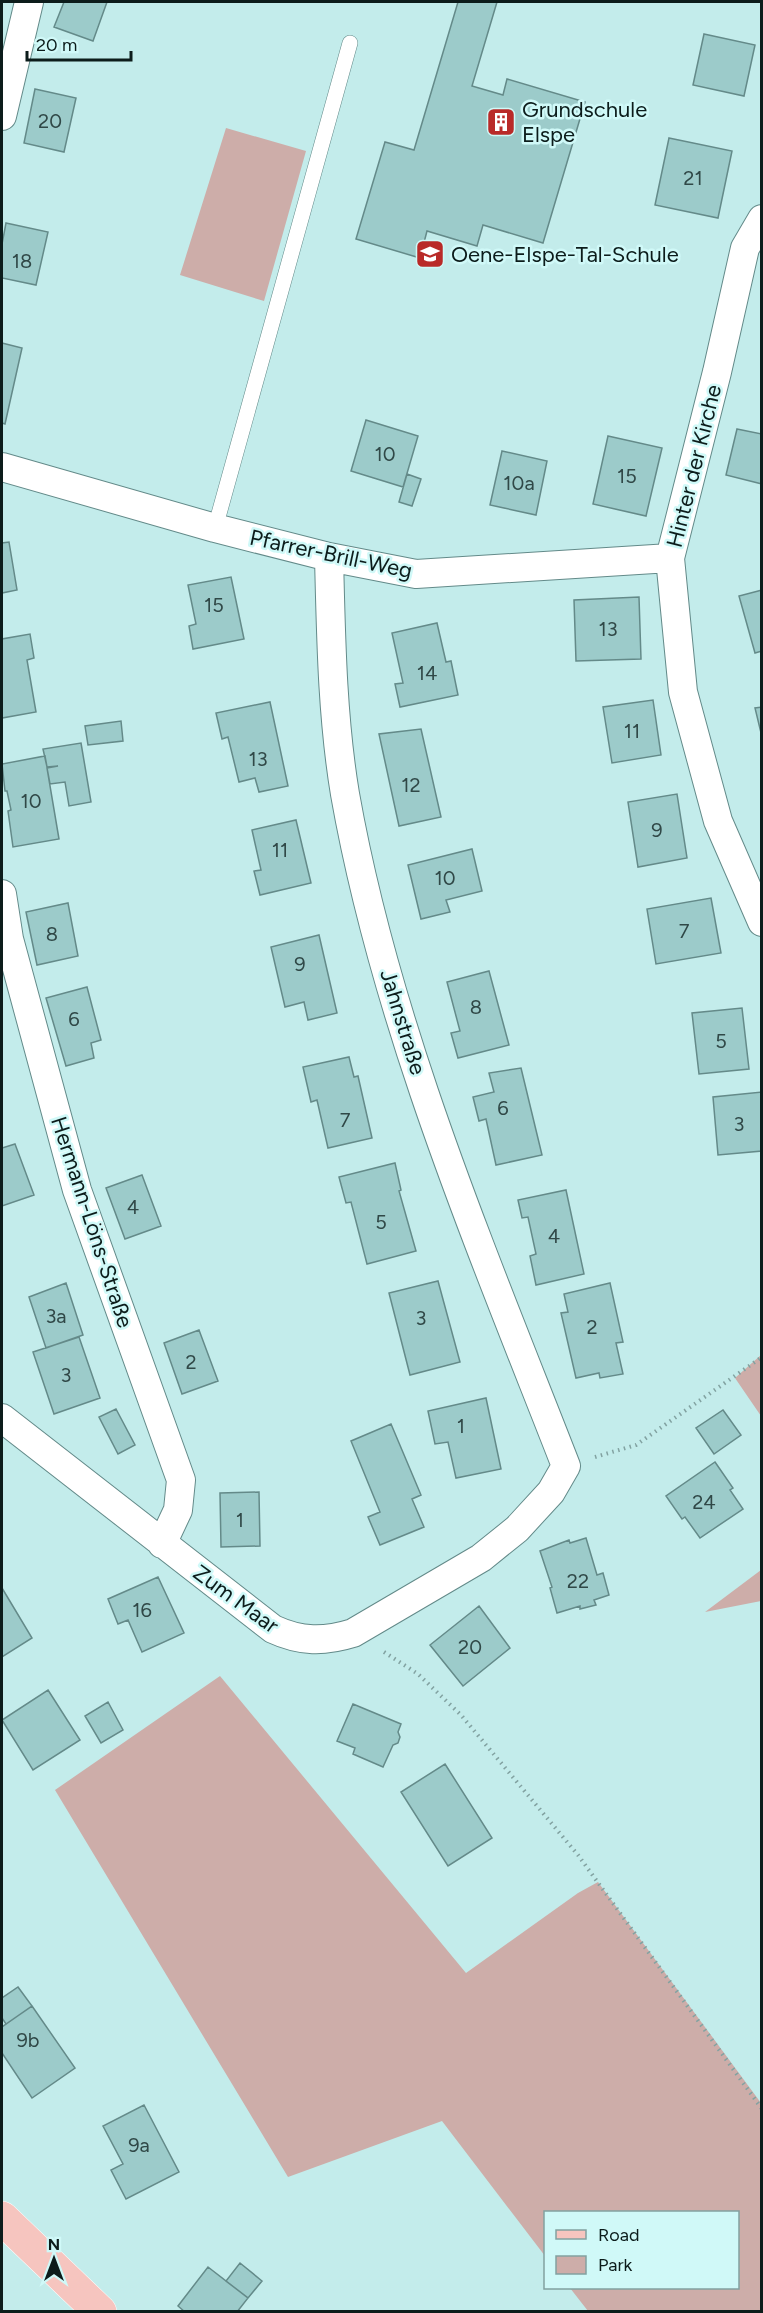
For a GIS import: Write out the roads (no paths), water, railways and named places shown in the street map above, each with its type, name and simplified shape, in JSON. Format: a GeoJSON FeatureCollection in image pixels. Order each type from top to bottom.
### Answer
{"type":"FeatureCollection","features":[{"type":"Feature","properties":{"kind":"main road"},"geometry":{"type":"LineString","coordinates":[[2,2218],[100,2312]]}},
{"type":"Feature","properties":{"kind":"street"},"geometry":{"type":"LineString","coordinates":[[2,116],[29,2]]}},
{"type":"Feature","properties":{"kind":"street","name":"Hinter der Kirche"},"geometry":{"type":"LineString","coordinates":[[762,219],[745,248],[717,372],[670,558],[683,692],[718,821],[762,922]]}},
{"type":"Feature","properties":{"kind":"street","name":"Pfarrer-Brill-Weg"},"geometry":{"type":"LineString","coordinates":[[2,467],[215,528],[329,557],[416,574],[670,558]]}},
{"type":"Feature","properties":{"kind":"street","name":"Jahnstraße"},"geometry":{"type":"LineString","coordinates":[[329,557],[332,678],[345,793],[374,928],[440,1141],[566,1466]]}},
{"type":"Feature","properties":{"kind":"street","name":"Hermann-Löns-Straße"},"geometry":{"type":"LineString","coordinates":[[2,894],[9,939],[78,1190],[181,1480],[178,1510],[162,1544]]}},
{"type":"Feature","properties":{"kind":"street","name":"Zum Maar"},"geometry":{"type":"LineString","coordinates":[[2,1418],[273,1629],[292,1638],[312,1641],[334,1639],[353,1633],[481,1558],[517,1528],[551,1492],[566,1466]]}},
{"type":"Feature","properties":{"kind":"lane"},"geometry":{"type":"LineString","coordinates":[[215,528],[350,43]]}},
{"type":"Feature","properties":{"kind":"place","name":"Grundschule Elspe"},"geometry":{"type":"Point","coordinates":[501,122]}},
{"type":"Feature","properties":{"kind":"place","name":"Oene-Elspe-Tal-Schule"},"geometry":{"type":"Point","coordinates":[430,254]}}]}
